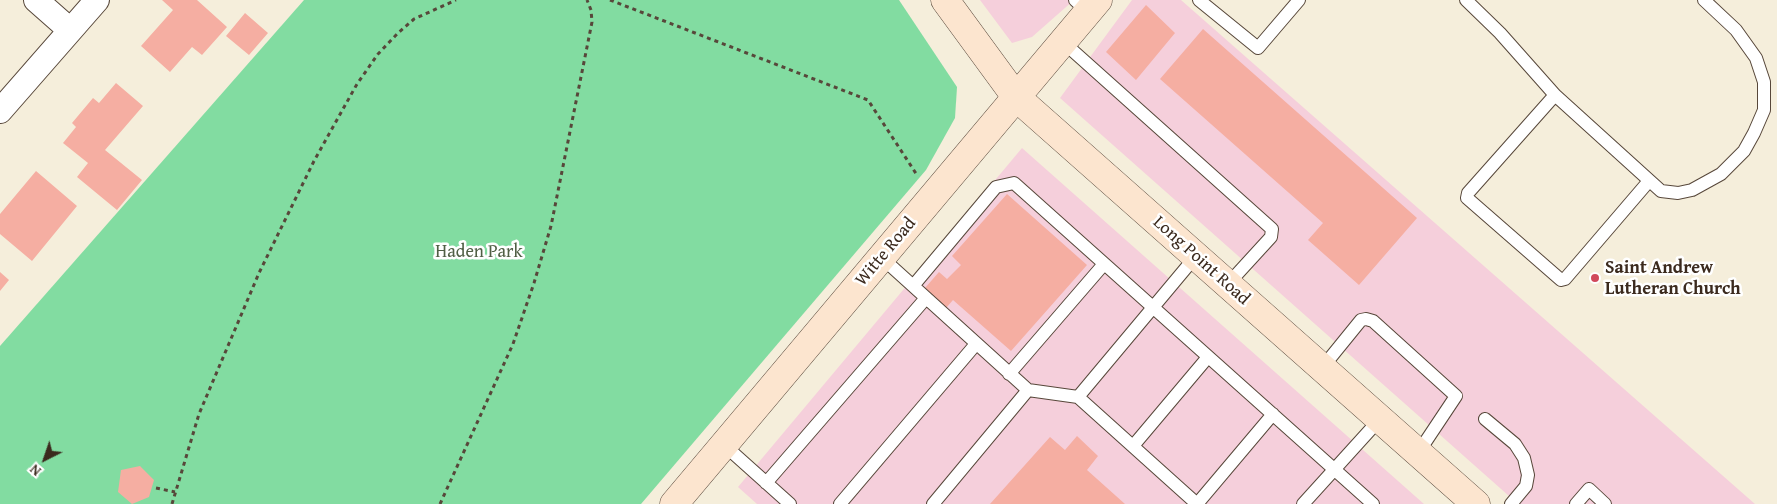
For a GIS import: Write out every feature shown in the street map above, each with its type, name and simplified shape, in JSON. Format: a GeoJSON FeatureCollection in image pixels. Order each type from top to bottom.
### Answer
{"type":"FeatureCollection","features":[{"type":"Feature","properties":{"kind":"main road","name":"Long Point Road"},"geometry":{"type":"LineString","coordinates":[[945,0],[1016,97],[1476,504]]}},
{"type":"Feature","properties":{"kind":"main road","name":"Witte Road"},"geometry":{"type":"LineString","coordinates":[[674,504],[1063,42],[1087,4]]}},
{"type":"Feature","properties":{"kind":"street"},"geometry":{"type":"LineString","coordinates":[[36,0],[70,30]]}},
{"type":"Feature","properties":{"kind":"street"},"geometry":{"type":"LineString","coordinates":[[0,111],[98,0]]}},
{"type":"Feature","properties":{"kind":"lane"},"geometry":{"type":"LineString","coordinates":[[1199,0],[1258,48],[1299,0]]}},
{"type":"Feature","properties":{"kind":"lane"},"geometry":{"type":"LineString","coordinates":[[1466,0],[1500,33],[1554,95],[1661,190],[1678,193],[1692,190],[1721,174],[1744,151],[1764,110],[1764,82],[1756,58],[1736,30],[1704,0]]}},
{"type":"Feature","properties":{"kind":"lane"},"geometry":{"type":"LineString","coordinates":[[1063,42],[1272,230],[1271,237],[1228,284]]}},
{"type":"Feature","properties":{"kind":"lane"},"geometry":{"type":"LineString","coordinates":[[1554,95],[1468,194],[1467,198],[1470,202],[1561,280],[1565,279],[1649,180]]}},
{"type":"Feature","properties":{"kind":"lane"},"geometry":{"type":"LineString","coordinates":[[913,286],[996,187],[1014,183],[1373,504]]}},
{"type":"Feature","properties":{"kind":"lane"},"geometry":{"type":"LineString","coordinates":[[1078,397],[1152,306],[1196,256]]}},
{"type":"Feature","properties":{"kind":"lane"},"geometry":{"type":"LineString","coordinates":[[881,257],[1028,390],[1078,397],[1197,504],[1272,414]]}},
{"type":"Feature","properties":{"kind":"lane"},"geometry":{"type":"LineString","coordinates":[[1009,374],[1104,264]]}},
{"type":"Feature","properties":{"kind":"lane"},"geometry":{"type":"LineString","coordinates":[[766,483],[926,298]]}},
{"type":"Feature","properties":{"kind":"lane"},"geometry":{"type":"LineString","coordinates":[[1322,368],[1361,320],[1373,321],[1456,396],[1418,453]]}},
{"type":"Feature","properties":{"kind":"lane"},"geometry":{"type":"LineString","coordinates":[[840,504],[976,344]]}},
{"type":"Feature","properties":{"kind":"lane"},"geometry":{"type":"LineString","coordinates":[[1133,446],[1208,356]]}},
{"type":"Feature","properties":{"kind":"lane"},"geometry":{"type":"LineString","coordinates":[[933,504],[1028,390]]}},
{"type":"Feature","properties":{"kind":"lane"},"geometry":{"type":"LineString","coordinates":[[1303,504],[1380,419]]}},
{"type":"Feature","properties":{"kind":"lane"},"geometry":{"type":"LineString","coordinates":[[1485,419],[1515,444],[1524,458],[1528,475],[1526,486],[1511,504]]}},
{"type":"Feature","properties":{"kind":"lane"},"geometry":{"type":"LineString","coordinates":[[723,444],[790,504]]}},
{"type":"Feature","properties":{"kind":"lane"},"geometry":{"type":"LineString","coordinates":[[1576,504],[1589,489],[1605,504]]}},
{"type":"Feature","properties":{"kind":"path"},"geometry":{"type":"LineString","coordinates":[[172,504],[199,414],[259,273],[314,161],[357,84],[378,54],[414,19],[456,0]]}},
{"type":"Feature","properties":{"kind":"path"},"geometry":{"type":"LineString","coordinates":[[440,504],[513,344],[551,226],[592,22],[592,10],[587,0]]}},
{"type":"Feature","properties":{"kind":"path"},"geometry":{"type":"LineString","coordinates":[[610,0],[868,100],[931,198]]}},
{"type":"Feature","properties":{"kind":"path"},"geometry":{"type":"LineString","coordinates":[[156,488],[175,492]]}},
{"type":"Feature","properties":{"kind":"shaded area"},"geometry":{"type":"Polygon","coordinates":[[[980,0],[1074,0],[1032,37],[1012,43],[980,0]]]}},
{"type":"Feature","properties":{"kind":"shaded area"},"geometry":{"type":"Polygon","coordinates":[[[1132,0],[1181,0],[1755,504],[1518,504],[1060,98],[1132,0]]]}},
{"type":"Feature","properties":{"kind":"shaded area"},"geometry":{"type":"Polygon","coordinates":[[[1022,148],[1424,504],[757,504],[738,487],[1022,148]]]}},
{"type":"Feature","properties":{"kind":"green space","name":"Haden Park"},"geometry":{"type":"Polygon","coordinates":[[[304,0],[899,0],[957,87],[955,118],[926,170],[641,504],[0,504],[0,346],[304,0]]]}},
{"type":"Feature","properties":{"kind":"building"},"geometry":{"type":"Polygon","coordinates":[[[162,0],[197,0],[227,27],[202,55],[192,47],[170,72],[141,46],[173,10],[162,0]]]}},
{"type":"Feature","properties":{"kind":"building"},"geometry":{"type":"Polygon","coordinates":[[[1146,5],[1175,33],[1136,80],[1106,52],[1146,5]]]}},
{"type":"Feature","properties":{"kind":"building"},"geometry":{"type":"Polygon","coordinates":[[[245,13],[268,33],[249,55],[226,36],[245,13]]]}},
{"type":"Feature","properties":{"kind":"building"},"geometry":{"type":"Polygon","coordinates":[[[1203,29],[1417,218],[1359,285],[1308,240],[1323,223],[1160,79],[1203,29]]]}},
{"type":"Feature","properties":{"kind":"building"},"geometry":{"type":"Polygon","coordinates":[[[116,83],[143,106],[105,150],[142,180],[117,210],[77,177],[88,163],[63,143],[76,127],[72,123],[93,98],[99,103],[116,83]]]}},
{"type":"Feature","properties":{"kind":"building"},"geometry":{"type":"Polygon","coordinates":[[[36,171],[77,206],[32,261],[0,234],[0,214],[36,171]]]}},
{"type":"Feature","properties":{"kind":"building"},"geometry":{"type":"Polygon","coordinates":[[[1007,194],[1087,265],[1011,351],[953,300],[946,308],[925,288],[939,272],[947,279],[961,265],[952,256],[1007,194]]]}},
{"type":"Feature","properties":{"kind":"building"},"geometry":{"type":"Polygon","coordinates":[[[0,272],[9,280],[0,291],[0,272]]]}},
{"type":"Feature","properties":{"kind":"building"},"geometry":{"type":"Polygon","coordinates":[[[1077,436],[1098,456],[1087,470],[1125,504],[990,504],[1050,437],[1065,450],[1077,436]]]}},
{"type":"Feature","properties":{"kind":"building"},"geometry":{"type":"Polygon","coordinates":[[[140,466],[154,480],[149,497],[132,504],[118,492],[121,470],[140,466]]]}},
{"type":"Feature","properties":{"kind":"place","name":"Saint Andrew Lutheran Church"},"geometry":{"type":"Point","coordinates":[1595,278]}}]}
